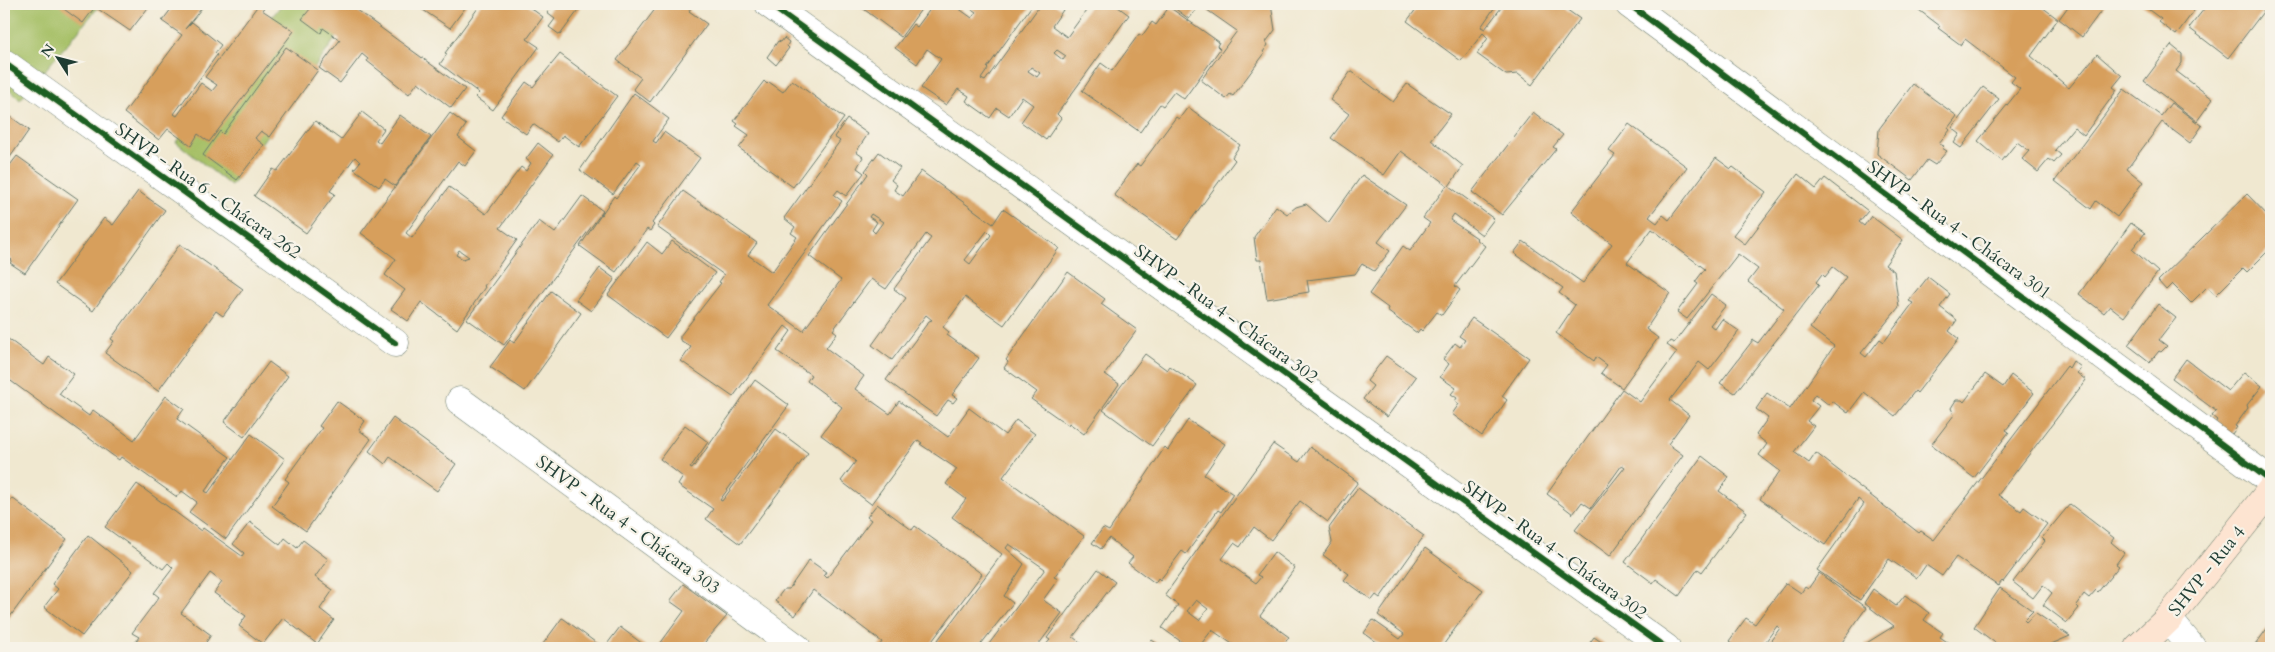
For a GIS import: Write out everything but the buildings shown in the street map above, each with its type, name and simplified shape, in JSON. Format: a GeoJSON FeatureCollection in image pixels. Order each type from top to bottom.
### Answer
{"type":"FeatureCollection","features":[{"type":"Feature","properties":{"kind":"street","name":"SHVP - Rua 4 - Chácara 302"},"geometry":{"type":"LineString","coordinates":[[769,4],[1666,648]]}},
{"type":"Feature","properties":{"kind":"street","name":"SHVP - Rua 4 - Chácara 301"},"geometry":{"type":"LineString","coordinates":[[1629,4],[2271,481]]}},
{"type":"Feature","properties":{"kind":"street","name":"SHVP - Rua 6 - Chácara 262"},"geometry":{"type":"LineString","coordinates":[[4,63],[395,343]]}},
{"type":"Feature","properties":{"kind":"street","name":"SHVP - Rua 4 - Chácara 303"},"geometry":{"type":"LineString","coordinates":[[460,401],[797,648]]}},
{"type":"Feature","properties":{"kind":"street","name":"SHVP - Rua 4"},"geometry":{"type":"LineString","coordinates":[[2138,648],[2168,619],[2271,490]]}},
{"type":"Feature","properties":{"kind":"street"},"geometry":{"type":"LineString","coordinates":[[2168,619],[2192,648]]}},
{"type":"Feature","properties":{"kind":"green space"},"geometry":{"type":"Polygon","coordinates":[[[4,4],[101,4],[20,100],[4,84],[4,4]]]}},
{"type":"Feature","properties":{"kind":"green space"},"geometry":{"type":"Polygon","coordinates":[[[282,4],[328,4],[350,18],[231,186],[176,142],[282,4]]]}},
{"type":"Feature","properties":{"kind":"cycle path"},"geometry":{"type":"LineString","coordinates":[[769,4],[1666,648]]}},
{"type":"Feature","properties":{"kind":"cycle path"},"geometry":{"type":"LineString","coordinates":[[1629,4],[2271,481]]}},
{"type":"Feature","properties":{"kind":"cycle path"},"geometry":{"type":"LineString","coordinates":[[4,63],[395,343]]}}]}
